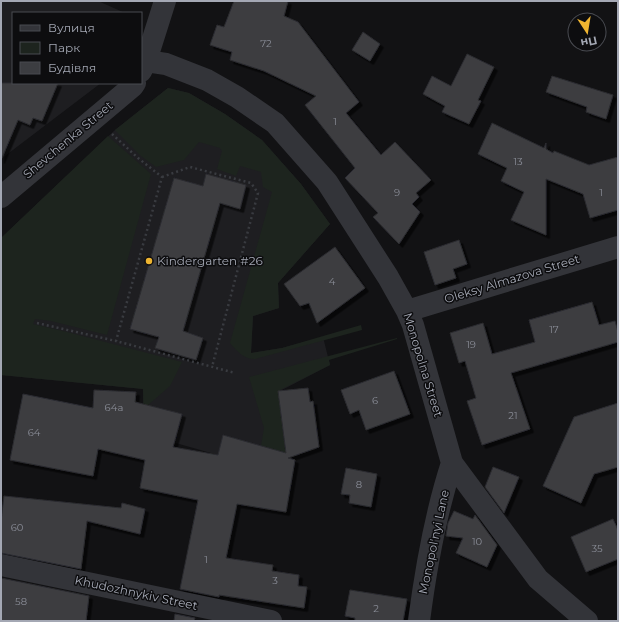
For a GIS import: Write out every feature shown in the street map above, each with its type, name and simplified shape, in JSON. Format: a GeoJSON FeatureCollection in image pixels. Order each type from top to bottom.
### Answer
{"type":"FeatureCollection","features":[{"type":"Feature","properties":{"kind":"street"},"geometry":{"type":"LineString","coordinates":[[144,66],[165,1]]}},
{"type":"Feature","properties":{"kind":"street","name":"Monopolna Street"},"geometry":{"type":"LineString","coordinates":[[144,66],[166,64],[207,80],[237,97],[275,123],[327,182],[388,277],[407,311],[413,326],[452,463],[538,580],[587,621]]}},
{"type":"Feature","properties":{"kind":"street","name":"Shevchenka Street"},"geometry":{"type":"LineString","coordinates":[[1,197],[134,84]]}},
{"type":"Feature","properties":{"kind":"street","name":"Oleksy Almazova Street"},"geometry":{"type":"LineString","coordinates":[[407,311],[618,247]]}},
{"type":"Feature","properties":{"kind":"street","name":"Monopol'nyi Lane"},"geometry":{"type":"LineString","coordinates":[[419,621],[426,566],[442,493],[452,463]]}},
{"type":"Feature","properties":{"kind":"street","name":"Khudozhnykiv Street"},"geometry":{"type":"LineString","coordinates":[[1,565],[271,621]]}},
{"type":"Feature","properties":{"kind":"path"},"geometry":{"type":"LineString","coordinates":[[109,131],[138,158],[162,177]]}},
{"type":"Feature","properties":{"kind":"path"},"geometry":{"type":"LineString","coordinates":[[162,177],[190,167],[251,183],[258,193],[212,367]]}},
{"type":"Feature","properties":{"kind":"path"},"geometry":{"type":"LineString","coordinates":[[116,341],[162,177]]}},
{"type":"Feature","properties":{"kind":"path"},"geometry":{"type":"LineString","coordinates":[[37,323],[116,341],[235,373]]}},
{"type":"Feature","properties":{"kind":"shaded area"},"geometry":{"type":"Polygon","coordinates":[[[1,1],[98,1],[123,12],[12,12],[12,84],[100,84],[1,159],[1,1]]]}},
{"type":"Feature","properties":{"kind":"shaded area","name":"Kindergarten #26"},"geometry":{"type":"Polygon","coordinates":[[[168,88],[189,93],[225,114],[262,140],[301,184],[330,224],[278,283],[279,308],[253,316],[251,353],[282,348],[323,337],[330,365],[278,392],[287,464],[218,455],[144,434],[143,389],[1,375],[1,238],[115,130],[168,88]]]}},
{"type":"Feature","properties":{"kind":"green space"},"geometry":{"type":"Polygon","coordinates":[[[168,88],[189,93],[225,114],[262,140],[301,184],[330,224],[278,283],[279,308],[253,316],[251,353],[282,348],[361,325],[362,330],[255,359],[247,358],[238,352],[230,343],[272,192],[263,187],[261,172],[240,166],[236,176],[217,169],[222,151],[220,148],[199,142],[184,160],[156,167],[141,156],[115,130],[168,88]]]}},
{"type":"Feature","properties":{"kind":"green space"},"geometry":{"type":"Polygon","coordinates":[[[108,136],[151,174],[107,335],[51,321],[35,319],[33,324],[182,362],[170,386],[147,406],[144,434],[143,389],[1,375],[1,238],[108,136]]]}},
{"type":"Feature","properties":{"kind":"green space"},"geometry":{"type":"Polygon","coordinates":[[[397,338],[329,360],[330,365],[278,391],[287,464],[255,466],[261,446],[264,428],[249,377],[397,338]]]}},
{"type":"Feature","properties":{"kind":"building"},"geometry":{"type":"Polygon","coordinates":[[[234,1],[288,1],[284,16],[298,22],[359,102],[346,113],[381,155],[395,142],[431,180],[416,193],[419,197],[412,204],[420,212],[399,244],[373,217],[378,213],[345,178],[355,168],[305,105],[316,96],[264,71],[230,60],[232,52],[210,45],[217,25],[224,27],[234,1]]]}},
{"type":"Feature","properties":{"kind":"building"},"geometry":{"type":"Polygon","coordinates":[[[363,32],[380,44],[370,61],[352,50],[363,32]]]}},
{"type":"Feature","properties":{"kind":"building"},"geometry":{"type":"Polygon","coordinates":[[[467,54],[494,67],[478,100],[481,101],[469,124],[442,112],[445,106],[423,94],[432,76],[451,86],[467,54]]]}},
{"type":"Feature","properties":{"kind":"building"},"geometry":{"type":"Polygon","coordinates":[[[552,76],[613,95],[606,119],[586,112],[587,107],[546,92],[552,76]]]}},
{"type":"Feature","properties":{"kind":"building"},"geometry":{"type":"Polygon","coordinates":[[[1,83],[58,84],[42,121],[33,118],[30,125],[18,120],[1,160],[1,83]]]}},
{"type":"Feature","properties":{"kind":"building"},"geometry":{"type":"Polygon","coordinates":[[[492,123],[544,148],[546,143],[546,149],[553,153],[554,151],[589,165],[618,157],[618,210],[590,218],[583,194],[546,179],[546,235],[511,220],[524,192],[501,181],[507,168],[478,154],[492,123]]]}},
{"type":"Feature","properties":{"kind":"building"},"geometry":{"type":"Polygon","coordinates":[[[206,174],[246,185],[240,209],[220,203],[183,331],[203,338],[196,360],[155,348],[159,337],[130,329],[174,178],[203,186],[206,174]]]}},
{"type":"Feature","properties":{"kind":"building"},"geometry":{"type":"Polygon","coordinates":[[[459,240],[467,264],[453,269],[456,278],[435,285],[424,252],[459,240]]]}},
{"type":"Feature","properties":{"kind":"building"},"geometry":{"type":"Polygon","coordinates":[[[335,247],[365,288],[317,323],[309,303],[300,306],[284,284],[335,247]]]}},
{"type":"Feature","properties":{"kind":"building"},"geometry":{"type":"Polygon","coordinates":[[[592,302],[599,325],[615,321],[618,332],[618,342],[511,373],[530,429],[482,445],[467,401],[476,398],[465,361],[459,363],[450,333],[483,323],[492,354],[535,342],[529,320],[592,302]]]}},
{"type":"Feature","properties":{"kind":"building"},"geometry":{"type":"Polygon","coordinates":[[[394,371],[410,414],[366,430],[359,410],[350,414],[341,390],[394,371]]]}},
{"type":"Feature","properties":{"kind":"building"},"geometry":{"type":"Polygon","coordinates":[[[308,388],[310,402],[313,401],[319,447],[288,458],[295,460],[286,512],[237,504],[226,558],[273,565],[272,571],[299,575],[298,586],[307,587],[304,608],[219,595],[219,597],[180,589],[198,500],[140,488],[145,460],[98,449],[93,476],[10,460],[23,394],[93,408],[94,390],[136,392],[135,402],[182,414],[173,447],[218,455],[223,435],[286,453],[278,391],[308,388]]]}},
{"type":"Feature","properties":{"kind":"building"},"geometry":{"type":"Polygon","coordinates":[[[618,403],[618,467],[594,474],[581,503],[543,486],[574,417],[618,403]]]}},
{"type":"Feature","properties":{"kind":"building"},"geometry":{"type":"Polygon","coordinates":[[[493,467],[519,477],[504,513],[485,487],[493,467]]]}},
{"type":"Feature","properties":{"kind":"building"},"geometry":{"type":"Polygon","coordinates":[[[346,468],[377,474],[371,507],[349,503],[350,495],[341,494],[346,468]]]}},
{"type":"Feature","properties":{"kind":"building"},"geometry":{"type":"Polygon","coordinates":[[[4,496],[121,508],[122,503],[145,509],[140,534],[87,521],[81,569],[1,553],[1,521],[4,496]]]}},
{"type":"Feature","properties":{"kind":"building"},"geometry":{"type":"Polygon","coordinates":[[[454,511],[473,519],[475,515],[497,545],[487,567],[456,553],[463,538],[446,536],[448,523],[454,511]]]}},
{"type":"Feature","properties":{"kind":"building"},"geometry":{"type":"Polygon","coordinates":[[[613,519],[618,530],[618,559],[586,572],[571,537],[613,519]]]}},
{"type":"Feature","properties":{"kind":"building"},"geometry":{"type":"Polygon","coordinates":[[[1,578],[89,596],[86,621],[1,621],[1,578]]]}},
{"type":"Feature","properties":{"kind":"building"},"geometry":{"type":"Polygon","coordinates":[[[350,590],[407,599],[403,621],[355,621],[355,618],[345,616],[350,590]]]}},
{"type":"Feature","properties":{"kind":"building"},"geometry":{"type":"Polygon","coordinates":[[[175,614],[195,618],[194,621],[174,621],[175,614]]]}},
{"type":"Feature","properties":{"kind":"place","name":"Kindergarten #26"},"geometry":{"type":"Point","coordinates":[149,261]}}]}
